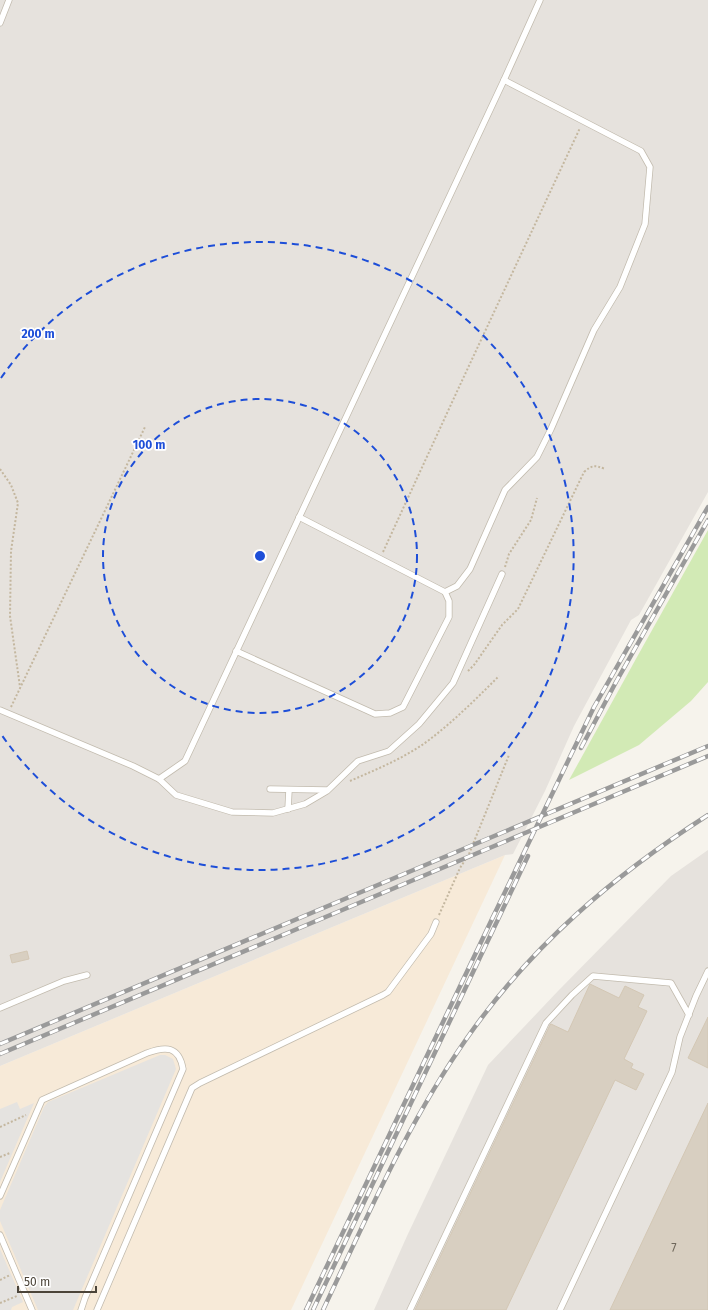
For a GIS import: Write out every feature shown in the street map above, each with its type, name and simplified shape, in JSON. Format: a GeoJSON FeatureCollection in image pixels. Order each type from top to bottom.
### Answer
{"type":"FeatureCollection","features":[{"type":"Feature","properties":{"kind":"lane"},"geometry":{"type":"LineString","coordinates":[[0,23],[9,0]]}},
{"type":"Feature","properties":{"kind":"lane"},"geometry":{"type":"LineString","coordinates":[[159,779],[185,760],[504,80],[540,0]]}},
{"type":"Feature","properties":{"kind":"lane"},"geometry":{"type":"LineString","coordinates":[[445,592],[457,586],[470,569],[505,490],[537,457],[551,429],[594,330],[620,287],[645,224],[650,167],[641,151],[504,80]]}},
{"type":"Feature","properties":{"kind":"lane"},"geometry":{"type":"LineString","coordinates":[[236,650],[375,714],[390,713],[403,707],[449,617],[449,601],[445,592],[299,517]]}},
{"type":"Feature","properties":{"kind":"lane"},"geometry":{"type":"LineString","coordinates":[[0,710],[133,766],[159,779],[176,796],[232,812],[273,813],[288,809],[305,804],[327,790],[358,761],[389,750],[420,724],[453,683],[502,574]]}},
{"type":"Feature","properties":{"kind":"lane"},"geometry":{"type":"LineString","coordinates":[[270,789],[327,790]]}},
{"type":"Feature","properties":{"kind":"lane"},"geometry":{"type":"LineString","coordinates":[[288,809],[289,790]]}},
{"type":"Feature","properties":{"kind":"lane"},"geometry":{"type":"LineString","coordinates":[[97,1310],[192,1088],[388,992],[431,934],[436,922]]}},
{"type":"Feature","properties":{"kind":"lane"},"geometry":{"type":"LineString","coordinates":[[560,1310],[672,1072],[680,1037],[708,971]]}},
{"type":"Feature","properties":{"kind":"lane"},"geometry":{"type":"LineString","coordinates":[[0,1008],[64,981],[86,975]]}},
{"type":"Feature","properties":{"kind":"lane"},"geometry":{"type":"LineString","coordinates":[[410,1310],[546,1023],[572,995],[593,976],[671,983],[689,1015]]}},
{"type":"Feature","properties":{"kind":"lane"},"geometry":{"type":"LineString","coordinates":[[0,1196],[42,1100],[147,1052],[160,1048],[171,1049],[177,1054],[181,1060],[183,1069],[81,1310]]}},
{"type":"Feature","properties":{"kind":"lane"},"geometry":{"type":"LineString","coordinates":[[0,1235],[32,1310]]}},
{"type":"Feature","properties":{"kind":"path"},"geometry":{"type":"LineString","coordinates":[[380,559],[583,122]]}},
{"type":"Feature","properties":{"kind":"path"},"geometry":{"type":"LineString","coordinates":[[8,714],[145,427]]}},
{"type":"Feature","properties":{"kind":"path"},"geometry":{"type":"LineString","coordinates":[[453,683],[474,665],[502,625],[518,610],[584,472],[590,466],[605,469]]}},
{"type":"Feature","properties":{"kind":"path"},"geometry":{"type":"LineString","coordinates":[[0,469],[11,485],[18,503],[12,551],[10,616],[20,688]]}},
{"type":"Feature","properties":{"kind":"path"},"geometry":{"type":"LineString","coordinates":[[502,574],[510,554],[531,520],[537,498]]}},
{"type":"Feature","properties":{"kind":"path"},"geometry":{"type":"LineString","coordinates":[[347,782],[394,762],[428,741],[452,722],[499,676]]}},
{"type":"Feature","properties":{"kind":"path"},"geometry":{"type":"LineString","coordinates":[[436,922],[460,868],[469,854],[509,755]]}},
{"type":"Feature","properties":{"kind":"path"},"geometry":{"type":"LineString","coordinates":[[0,1127],[37,1111]]}},
{"type":"Feature","properties":{"kind":"path"},"geometry":{"type":"LineString","coordinates":[[0,1303],[25,1293]]}},
{"type":"Feature","properties":{"kind":"shaded area"},"geometry":{"type":"Polygon","coordinates":[[[0,0],[708,0],[708,492],[639,615],[631,620],[574,726],[545,791],[513,854],[505,855],[0,1066],[0,0]]]}},
{"type":"Feature","properties":{"kind":"shaded area"},"geometry":{"type":"Polygon","coordinates":[[[708,850],[708,1310],[374,1310],[407,1236],[488,1065],[671,876],[708,850]]]}},
{"type":"Feature","properties":{"kind":"shaded area"},"geometry":{"type":"Polygon","coordinates":[[[505,855],[291,1310],[0,1310],[0,1066],[505,855]]]}},
{"type":"Feature","properties":{"kind":"shaded area"},"geometry":{"type":"Polygon","coordinates":[[[160,1055],[165,1055],[173,1059],[176,1069],[73,1310],[38,1310],[0,1221],[0,1210],[44,1107],[48,1102],[160,1055]]]}},
{"type":"Feature","properties":{"kind":"shaded area"},"geometry":{"type":"Polygon","coordinates":[[[17,1102],[20,1109],[34,1103],[0,1182],[0,1109],[17,1102]]]}},
{"type":"Feature","properties":{"kind":"shaded area"},"geometry":{"type":"Polygon","coordinates":[[[0,1249],[23,1302],[12,1307],[11,1310],[0,1310],[0,1249]]]}},
{"type":"Feature","properties":{"kind":"green space"},"geometry":{"type":"Polygon","coordinates":[[[708,530],[708,682],[691,701],[639,745],[569,780],[637,657],[708,530]]]}},
{"type":"Feature","properties":{"kind":"building"},"geometry":{"type":"Polygon","coordinates":[[[27,951],[29,959],[12,963],[10,955],[27,951]]]}},
{"type":"Feature","properties":{"kind":"building"},"geometry":{"type":"Polygon","coordinates":[[[590,984],[619,998],[625,986],[644,995],[638,1007],[647,1011],[624,1059],[633,1064],[631,1068],[644,1074],[636,1090],[615,1080],[506,1310],[415,1310],[550,1025],[551,1024],[568,1032],[590,984]]]}},
{"type":"Feature","properties":{"kind":"building"},"geometry":{"type":"Polygon","coordinates":[[[708,1017],[708,1068],[688,1058],[708,1017]]]}},
{"type":"Feature","properties":{"kind":"building"},"geometry":{"type":"Polygon","coordinates":[[[708,1103],[708,1310],[610,1310],[671,1181],[708,1103]]]}},
{"type":"Feature","properties":{"kind":"railway"},"geometry":{"type":"LineString","coordinates":[[306,1310],[594,707],[708,507]]}},
{"type":"Feature","properties":{"kind":"railway"},"geometry":{"type":"LineString","coordinates":[[581,748],[616,682],[708,520]]}},
{"type":"Feature","properties":{"kind":"railway"},"geometry":{"type":"LineString","coordinates":[[0,1044],[708,746]]}},
{"type":"Feature","properties":{"kind":"railway"},"geometry":{"type":"LineString","coordinates":[[0,1054],[708,756]]}},
{"type":"Feature","properties":{"kind":"railway"},"geometry":{"type":"LineString","coordinates":[[323,1310],[372,1205],[407,1136],[446,1070],[492,1004],[519,972],[576,914],[639,862],[708,815]]}},
{"type":"Feature","properties":{"kind":"railway"},"geometry":{"type":"LineString","coordinates":[[313,1310],[528,856]]}}]}
